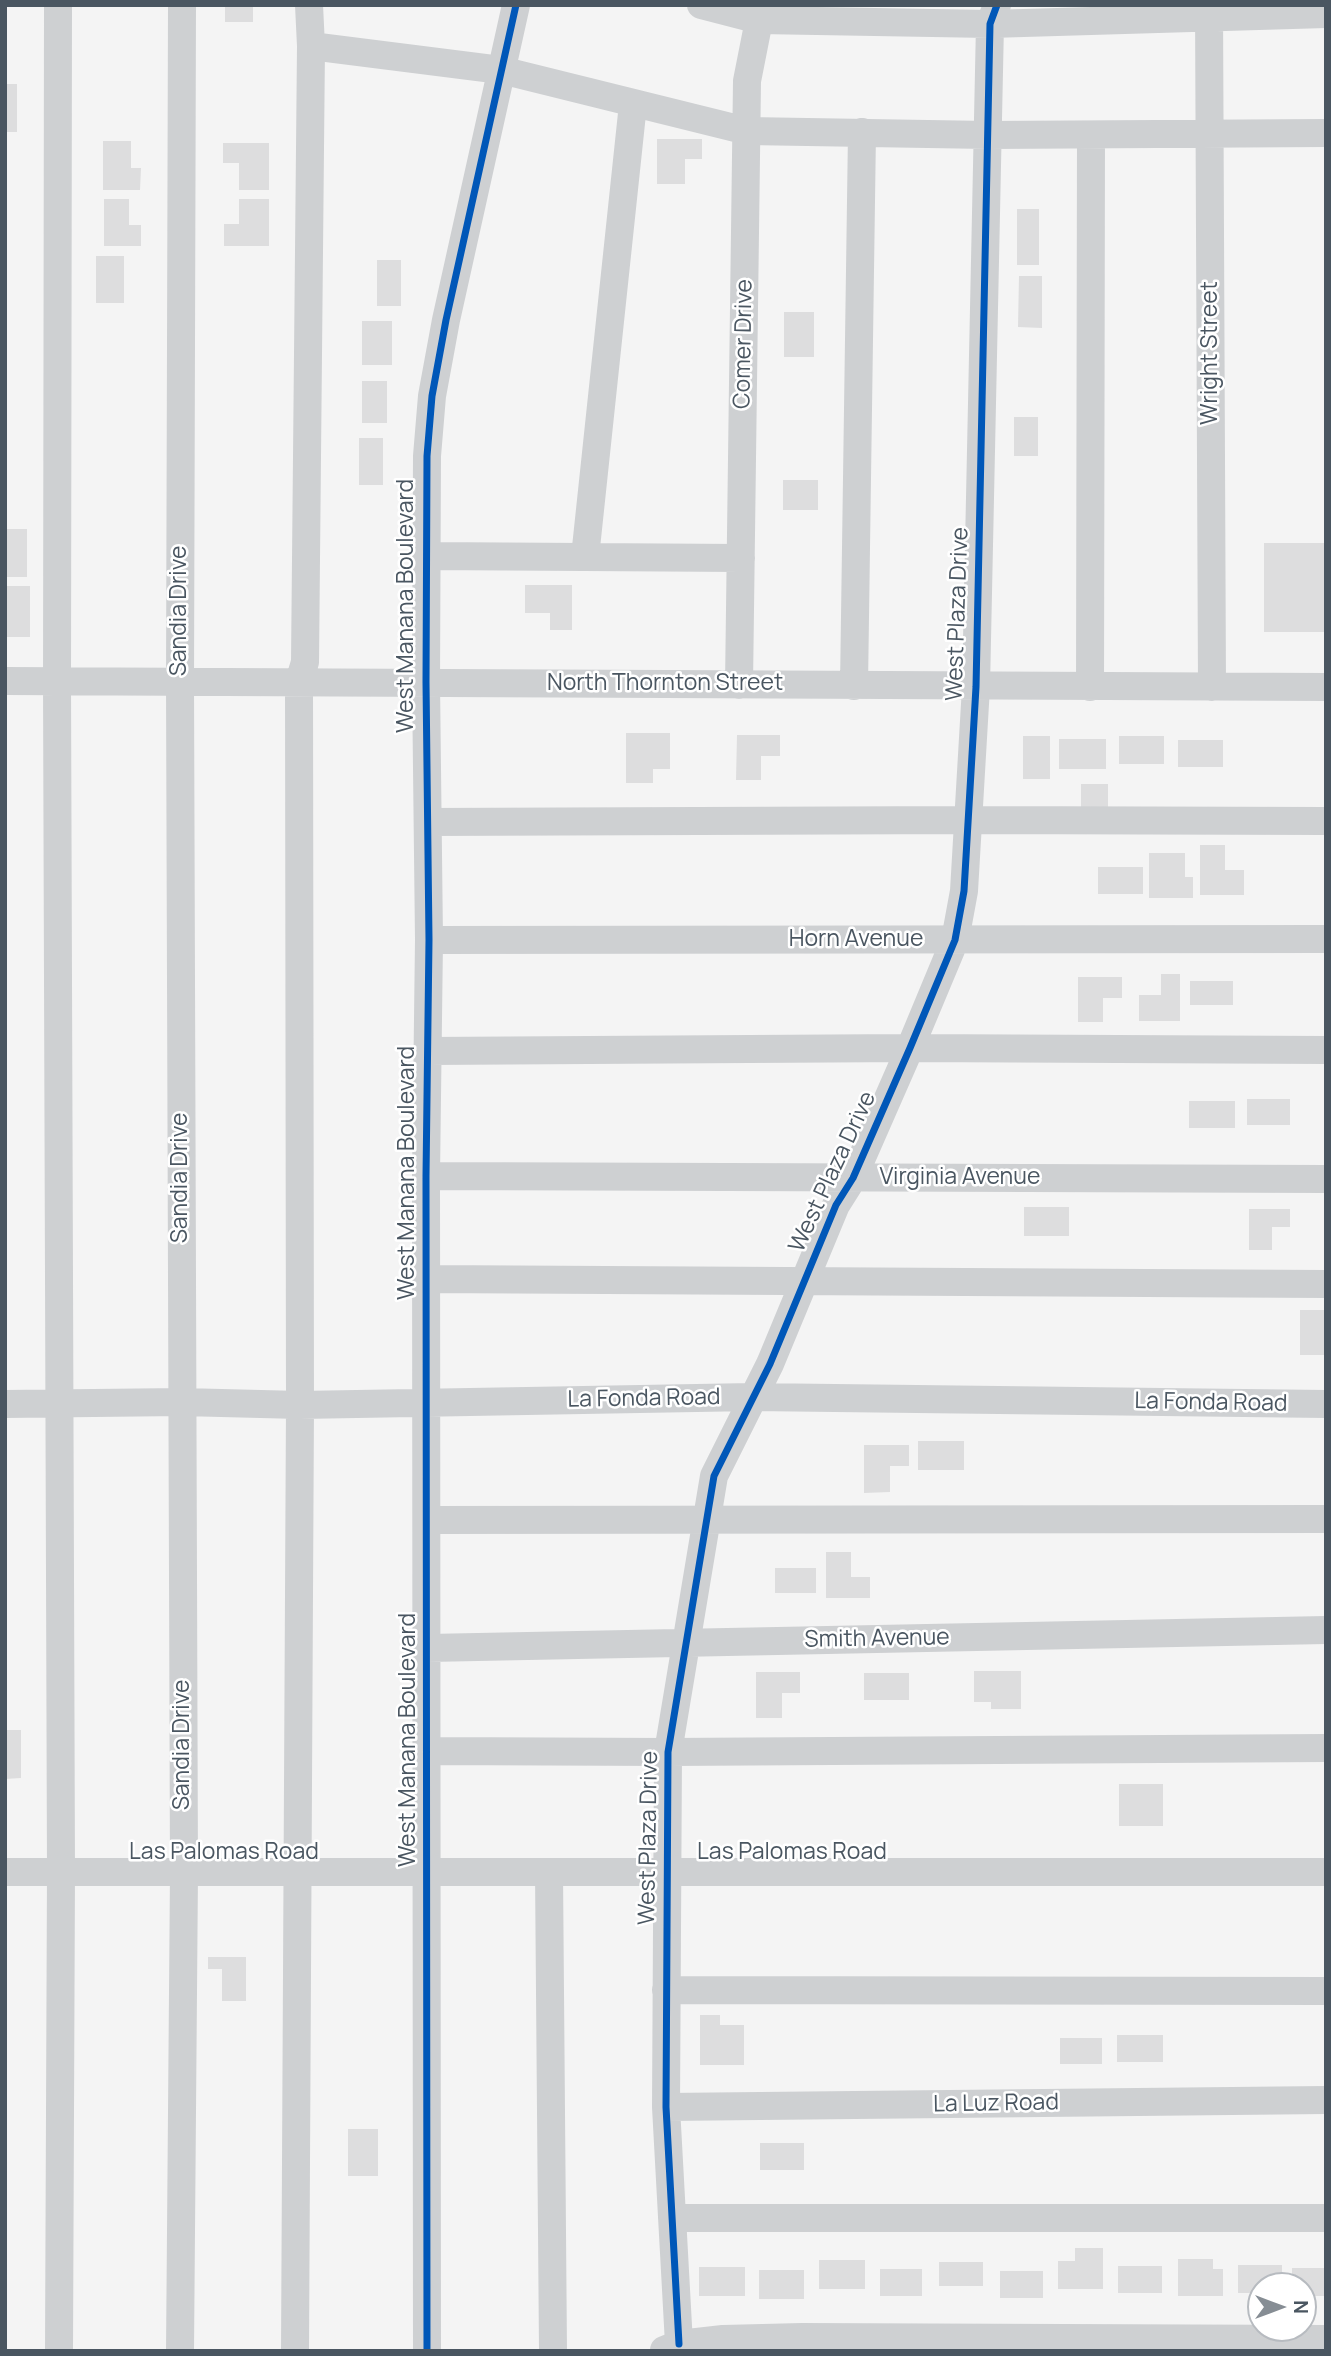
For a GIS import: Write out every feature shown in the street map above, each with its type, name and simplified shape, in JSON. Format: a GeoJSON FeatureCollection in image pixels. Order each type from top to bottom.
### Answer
{"type":"FeatureCollection","features":[{"type":"Feature","properties":{"kind":"street"},"geometry":{"type":"LineString","coordinates":[[58,5],[61,1872],[59,2351]]}},
{"type":"Feature","properties":{"kind":"street","name":"Sandia Drive"},"geometry":{"type":"LineString","coordinates":[[180,2351],[184,1872],[180,683],[182,5]]}},
{"type":"Feature","properties":{"kind":"street"},"geometry":{"type":"LineString","coordinates":[[295,2351],[300,1405],[299,682],[305,662],[311,46],[309,5]]}},
{"type":"Feature","properties":{"kind":"street","name":"West Manana Boulevard"},"geometry":{"type":"LineString","coordinates":[[427,2351],[427,456],[432,396],[446,320],[516,5]]}},
{"type":"Feature","properties":{"kind":"street"},"geometry":{"type":"LineString","coordinates":[[701,5],[761,13],[994,15],[1323,11]]}},
{"type":"Feature","properties":{"kind":"street","name":"Wright Street"},"geometry":{"type":"LineString","coordinates":[[1209,12],[1212,687]]}},
{"type":"Feature","properties":{"kind":"street","name":"Comer Drive"},"geometry":{"type":"LineString","coordinates":[[739,685],[747,80],[761,13]]}},
{"type":"Feature","properties":{"kind":"street","name":"West Plaza Drive"},"geometry":{"type":"LineString","coordinates":[[670,2348],[672,2218],[666,2107],[668,1752],[714,1476],[770,1364],[836,1205],[853,1178],[910,1048],[955,940],[964,891],[976,687],[988,135],[994,15]]}},
{"type":"Feature","properties":{"kind":"street"},"geometry":{"type":"LineString","coordinates":[[311,46],[501,71],[747,131],[988,135],[1326,133]]}},
{"type":"Feature","properties":{"kind":"street"},"geometry":{"type":"LineString","coordinates":[[585,557],[633,104]]}},
{"type":"Feature","properties":{"kind":"street"},"geometry":{"type":"LineString","coordinates":[[854,686],[862,132]]}},
{"type":"Feature","properties":{"kind":"street"},"geometry":{"type":"LineString","coordinates":[[1090,687],[1091,135]]}},
{"type":"Feature","properties":{"kind":"street"},"geometry":{"type":"LineString","coordinates":[[426,556],[741,558]]}},
{"type":"Feature","properties":{"kind":"street","name":"North Thornton Street"},"geometry":{"type":"LineString","coordinates":[[5,681],[1326,687]]}},
{"type":"Feature","properties":{"kind":"street"},"geometry":{"type":"LineString","coordinates":[[428,822],[1326,821]]}},
{"type":"Feature","properties":{"kind":"street","name":"Horn Avenue"},"geometry":{"type":"LineString","coordinates":[[429,940],[1326,939]]}},
{"type":"Feature","properties":{"kind":"street"},"geometry":{"type":"LineString","coordinates":[[428,1051],[910,1048],[1326,1050]]}},
{"type":"Feature","properties":{"kind":"street","name":"Virginia Avenue"},"geometry":{"type":"LineString","coordinates":[[426,1176],[1326,1179]]}},
{"type":"Feature","properties":{"kind":"street"},"geometry":{"type":"LineString","coordinates":[[426,1279],[1326,1284]]}},
{"type":"Feature","properties":{"kind":"street","name":"La Fonda Road"},"geometry":{"type":"LineString","coordinates":[[5,1404],[182,1402],[300,1405],[753,1397],[1326,1404]]}},
{"type":"Feature","properties":{"kind":"street"},"geometry":{"type":"LineString","coordinates":[[427,1520],[707,1522],[1326,1519]]}},
{"type":"Feature","properties":{"kind":"street","name":"Smith Avenue"},"geometry":{"type":"LineString","coordinates":[[428,1648],[1326,1630]]}},
{"type":"Feature","properties":{"kind":"street"},"geometry":{"type":"LineString","coordinates":[[428,1751],[1326,1748]]}},
{"type":"Feature","properties":{"kind":"street","name":"Las Palomas Road"},"geometry":{"type":"LineString","coordinates":[[5,1872],[1326,1872]]}},
{"type":"Feature","properties":{"kind":"street"},"geometry":{"type":"LineString","coordinates":[[549,1872],[553,2351]]}},
{"type":"Feature","properties":{"kind":"street"},"geometry":{"type":"LineString","coordinates":[[666,1990],[1326,1991]]}},
{"type":"Feature","properties":{"kind":"street","name":"La Luz Road"},"geometry":{"type":"LineString","coordinates":[[666,2107],[1326,2100]]}},
{"type":"Feature","properties":{"kind":"street"},"geometry":{"type":"LineString","coordinates":[[672,2218],[1326,2218]]}},
{"type":"Feature","properties":{"kind":"street"},"geometry":{"type":"LineString","coordinates":[[670,2348],[723,2339],[806,2344],[1326,2339]]}},
{"type":"Feature","properties":{"kind":"building"},"geometry":{"type":"Polygon","coordinates":[[[225,5],[253,5],[253,22],[225,22],[225,5]]]}},
{"type":"Feature","properties":{"kind":"building"},"geometry":{"type":"Polygon","coordinates":[[[5,84],[17,84],[17,132],[5,132],[5,84]]]}},
{"type":"Feature","properties":{"kind":"building"},"geometry":{"type":"Polygon","coordinates":[[[657,139],[702,139],[702,159],[685,159],[685,184],[657,184],[657,139]]]}},
{"type":"Feature","properties":{"kind":"building"},"geometry":{"type":"Polygon","coordinates":[[[103,141],[131,141],[131,168],[141,168],[140,190],[103,190],[103,141]]]}},
{"type":"Feature","properties":{"kind":"building"},"geometry":{"type":"Polygon","coordinates":[[[223,143],[269,143],[269,190],[239,190],[239,163],[223,163],[223,143]]]}},
{"type":"Feature","properties":{"kind":"building"},"geometry":{"type":"Polygon","coordinates":[[[104,199],[129,199],[129,225],[141,225],[141,246],[104,246],[104,199]]]}},
{"type":"Feature","properties":{"kind":"building"},"geometry":{"type":"Polygon","coordinates":[[[239,199],[269,199],[269,246],[224,246],[224,224],[239,224],[239,199]]]}},
{"type":"Feature","properties":{"kind":"building"},"geometry":{"type":"Polygon","coordinates":[[[1017,209],[1039,209],[1039,265],[1017,265],[1017,209]]]}},
{"type":"Feature","properties":{"kind":"building"},"geometry":{"type":"Polygon","coordinates":[[[96,256],[124,256],[124,303],[96,303],[96,256]]]}},
{"type":"Feature","properties":{"kind":"building"},"geometry":{"type":"Polygon","coordinates":[[[377,260],[401,260],[401,306],[377,306],[377,260]]]}},
{"type":"Feature","properties":{"kind":"building"},"geometry":{"type":"Polygon","coordinates":[[[1019,276],[1042,276],[1042,328],[1018,327],[1019,276]]]}},
{"type":"Feature","properties":{"kind":"building"},"geometry":{"type":"Polygon","coordinates":[[[784,312],[814,312],[814,357],[784,357],[784,312]]]}},
{"type":"Feature","properties":{"kind":"building"},"geometry":{"type":"Polygon","coordinates":[[[362,321],[392,321],[392,365],[362,365],[362,321]]]}},
{"type":"Feature","properties":{"kind":"building"},"geometry":{"type":"Polygon","coordinates":[[[362,381],[387,381],[387,423],[362,423],[362,381]]]}},
{"type":"Feature","properties":{"kind":"building"},"geometry":{"type":"Polygon","coordinates":[[[1014,417],[1038,417],[1038,456],[1014,456],[1014,417]]]}},
{"type":"Feature","properties":{"kind":"building"},"geometry":{"type":"Polygon","coordinates":[[[359,438],[383,438],[383,485],[359,485],[359,438]]]}},
{"type":"Feature","properties":{"kind":"building"},"geometry":{"type":"Polygon","coordinates":[[[783,480],[818,480],[818,510],[783,510],[783,480]]]}},
{"type":"Feature","properties":{"kind":"building"},"geometry":{"type":"Polygon","coordinates":[[[5,529],[27,529],[27,577],[5,577],[5,529]]]}},
{"type":"Feature","properties":{"kind":"building"},"geometry":{"type":"Polygon","coordinates":[[[1264,543],[1326,543],[1326,632],[1264,632],[1264,543]]]}},
{"type":"Feature","properties":{"kind":"building"},"geometry":{"type":"Polygon","coordinates":[[[525,585],[572,585],[572,630],[550,630],[550,613],[525,613],[525,585]]]}},
{"type":"Feature","properties":{"kind":"building"},"geometry":{"type":"Polygon","coordinates":[[[5,586],[30,586],[30,637],[5,637],[5,586]]]}},
{"type":"Feature","properties":{"kind":"building"},"geometry":{"type":"Polygon","coordinates":[[[626,733],[670,733],[670,769],[653,769],[653,783],[626,783],[626,733]]]}},
{"type":"Feature","properties":{"kind":"building"},"geometry":{"type":"Polygon","coordinates":[[[737,735],[780,735],[780,756],[761,756],[761,780],[736,780],[737,735]]]}},
{"type":"Feature","properties":{"kind":"building"},"geometry":{"type":"Polygon","coordinates":[[[1023,736],[1050,736],[1050,779],[1023,779],[1023,736]]]}},
{"type":"Feature","properties":{"kind":"building"},"geometry":{"type":"Polygon","coordinates":[[[1119,736],[1164,736],[1164,764],[1119,764],[1119,736]]]}},
{"type":"Feature","properties":{"kind":"building"},"geometry":{"type":"Polygon","coordinates":[[[1059,739],[1106,739],[1106,769],[1059,769],[1059,739]]]}},
{"type":"Feature","properties":{"kind":"building"},"geometry":{"type":"Polygon","coordinates":[[[1178,740],[1223,740],[1223,767],[1178,767],[1178,740]]]}},
{"type":"Feature","properties":{"kind":"building"},"geometry":{"type":"Polygon","coordinates":[[[1081,784],[1108,784],[1108,809],[1081,809],[1081,784]]]}},
{"type":"Feature","properties":{"kind":"building"},"geometry":{"type":"Polygon","coordinates":[[[1200,845],[1225,845],[1225,870],[1244,870],[1244,895],[1200,895],[1200,845]]]}},
{"type":"Feature","properties":{"kind":"building"},"geometry":{"type":"Polygon","coordinates":[[[1149,853],[1185,853],[1185,877],[1193,877],[1193,898],[1149,898],[1149,853]]]}},
{"type":"Feature","properties":{"kind":"building"},"geometry":{"type":"Polygon","coordinates":[[[1098,867],[1143,867],[1143,894],[1098,894],[1098,867]]]}},
{"type":"Feature","properties":{"kind":"building"},"geometry":{"type":"Polygon","coordinates":[[[1161,974],[1180,974],[1180,1021],[1139,1021],[1139,995],[1161,995],[1161,974]]]}},
{"type":"Feature","properties":{"kind":"building"},"geometry":{"type":"Polygon","coordinates":[[[1078,977],[1122,977],[1122,998],[1103,998],[1103,1022],[1078,1022],[1078,977]]]}},
{"type":"Feature","properties":{"kind":"building"},"geometry":{"type":"Polygon","coordinates":[[[1190,981],[1233,981],[1233,1005],[1190,1005],[1190,981]]]}},
{"type":"Feature","properties":{"kind":"building"},"geometry":{"type":"Polygon","coordinates":[[[1247,1099],[1290,1099],[1290,1125],[1247,1125],[1247,1099]]]}},
{"type":"Feature","properties":{"kind":"building"},"geometry":{"type":"Polygon","coordinates":[[[1189,1101],[1235,1101],[1235,1128],[1189,1128],[1189,1101]]]}},
{"type":"Feature","properties":{"kind":"building"},"geometry":{"type":"Polygon","coordinates":[[[1024,1207],[1069,1207],[1069,1236],[1024,1236],[1024,1207]]]}},
{"type":"Feature","properties":{"kind":"building"},"geometry":{"type":"Polygon","coordinates":[[[1249,1209],[1290,1209],[1290,1227],[1272,1227],[1272,1250],[1249,1250],[1249,1209]]]}},
{"type":"Feature","properties":{"kind":"building"},"geometry":{"type":"Polygon","coordinates":[[[1300,1310],[1324,1310],[1326,1355],[1300,1355],[1300,1310]]]}},
{"type":"Feature","properties":{"kind":"building"},"geometry":{"type":"Polygon","coordinates":[[[918,1441],[964,1441],[964,1470],[918,1470],[918,1441]]]}},
{"type":"Feature","properties":{"kind":"building"},"geometry":{"type":"Polygon","coordinates":[[[864,1445],[909,1445],[909,1466],[890,1466],[890,1492],[864,1493],[864,1445]]]}},
{"type":"Feature","properties":{"kind":"building"},"geometry":{"type":"Polygon","coordinates":[[[826,1552],[851,1552],[851,1577],[870,1577],[870,1598],[826,1598],[826,1552]]]}},
{"type":"Feature","properties":{"kind":"building"},"geometry":{"type":"Polygon","coordinates":[[[775,1568],[816,1568],[816,1593],[775,1593],[775,1568]]]}},
{"type":"Feature","properties":{"kind":"building"},"geometry":{"type":"Polygon","coordinates":[[[974,1671],[1021,1671],[1021,1709],[991,1709],[991,1702],[974,1702],[974,1671]]]}},
{"type":"Feature","properties":{"kind":"building"},"geometry":{"type":"Polygon","coordinates":[[[756,1672],[800,1672],[800,1693],[782,1693],[782,1718],[756,1718],[756,1672]]]}},
{"type":"Feature","properties":{"kind":"building"},"geometry":{"type":"Polygon","coordinates":[[[864,1673],[909,1673],[909,1700],[864,1700],[864,1673]]]}},
{"type":"Feature","properties":{"kind":"building"},"geometry":{"type":"Polygon","coordinates":[[[5,1730],[21,1730],[21,1778],[5,1779],[5,1730]]]}},
{"type":"Feature","properties":{"kind":"building"},"geometry":{"type":"Polygon","coordinates":[[[1119,1784],[1163,1784],[1163,1826],[1119,1826],[1119,1784]]]}},
{"type":"Feature","properties":{"kind":"building"},"geometry":{"type":"Polygon","coordinates":[[[208,1957],[246,1957],[246,2001],[222,2001],[222,1969],[208,1969],[208,1957]]]}},
{"type":"Feature","properties":{"kind":"building"},"geometry":{"type":"Polygon","coordinates":[[[700,2015],[720,2015],[720,2025],[744,2025],[744,2065],[700,2065],[700,2015]]]}},
{"type":"Feature","properties":{"kind":"building"},"geometry":{"type":"Polygon","coordinates":[[[1117,2035],[1163,2035],[1163,2062],[1117,2062],[1117,2035]]]}},
{"type":"Feature","properties":{"kind":"building"},"geometry":{"type":"Polygon","coordinates":[[[1060,2038],[1102,2038],[1102,2064],[1060,2064],[1060,2038]]]}},
{"type":"Feature","properties":{"kind":"building"},"geometry":{"type":"Polygon","coordinates":[[[348,2129],[378,2129],[378,2176],[348,2176],[348,2129]]]}},
{"type":"Feature","properties":{"kind":"building"},"geometry":{"type":"Polygon","coordinates":[[[760,2143],[804,2143],[804,2170],[760,2170],[760,2143]]]}},
{"type":"Feature","properties":{"kind":"building"},"geometry":{"type":"Polygon","coordinates":[[[1075,2248],[1103,2248],[1103,2289],[1058,2289],[1058,2261],[1075,2261],[1075,2248]]]}},
{"type":"Feature","properties":{"kind":"building"},"geometry":{"type":"Polygon","coordinates":[[[1178,2259],[1213,2259],[1213,2269],[1223,2269],[1223,2296],[1178,2296],[1178,2259]]]}},
{"type":"Feature","properties":{"kind":"building"},"geometry":{"type":"Polygon","coordinates":[[[819,2260],[865,2260],[865,2289],[819,2289],[819,2260]]]}},
{"type":"Feature","properties":{"kind":"building"},"geometry":{"type":"Polygon","coordinates":[[[939,2262],[983,2262],[983,2286],[939,2286],[939,2262]]]}},
{"type":"Feature","properties":{"kind":"building"},"geometry":{"type":"Polygon","coordinates":[[[1238,2265],[1282,2265],[1282,2272],[1247,2272],[1247,2293],[1238,2293],[1238,2265]]]}},
{"type":"Feature","properties":{"kind":"building"},"geometry":{"type":"Polygon","coordinates":[[[1118,2266],[1162,2266],[1162,2293],[1118,2293],[1118,2266]]]}},
{"type":"Feature","properties":{"kind":"building"},"geometry":{"type":"Polygon","coordinates":[[[699,2267],[745,2267],[745,2296],[699,2296],[699,2267]]]}},
{"type":"Feature","properties":{"kind":"building"},"geometry":{"type":"Polygon","coordinates":[[[1292,2268],[1326,2268],[1326,2296],[1317,2296],[1317,2272],[1292,2272],[1292,2268]]]}},
{"type":"Feature","properties":{"kind":"building"},"geometry":{"type":"Polygon","coordinates":[[[880,2269],[922,2269],[922,2296],[880,2296],[880,2269]]]}},
{"type":"Feature","properties":{"kind":"building"},"geometry":{"type":"Polygon","coordinates":[[[759,2270],[804,2270],[804,2299],[759,2299],[759,2270]]]}},
{"type":"Feature","properties":{"kind":"building"},"geometry":{"type":"Polygon","coordinates":[[[1000,2271],[1043,2271],[1043,2298],[1000,2298],[1000,2271]]]}},
{"type":"Feature","properties":{"kind":"cycle path"},"geometry":{"type":"LineString","coordinates":[[427,2351],[427,456],[432,396],[446,320],[516,5]]}},
{"type":"Feature","properties":{"kind":"cycle path"},"geometry":{"type":"LineString","coordinates":[[679,2344],[666,2107],[668,1752],[714,1476],[770,1364],[836,1205],[853,1178],[955,940],[964,891],[976,687],[990,24],[997,5]]}}]}
